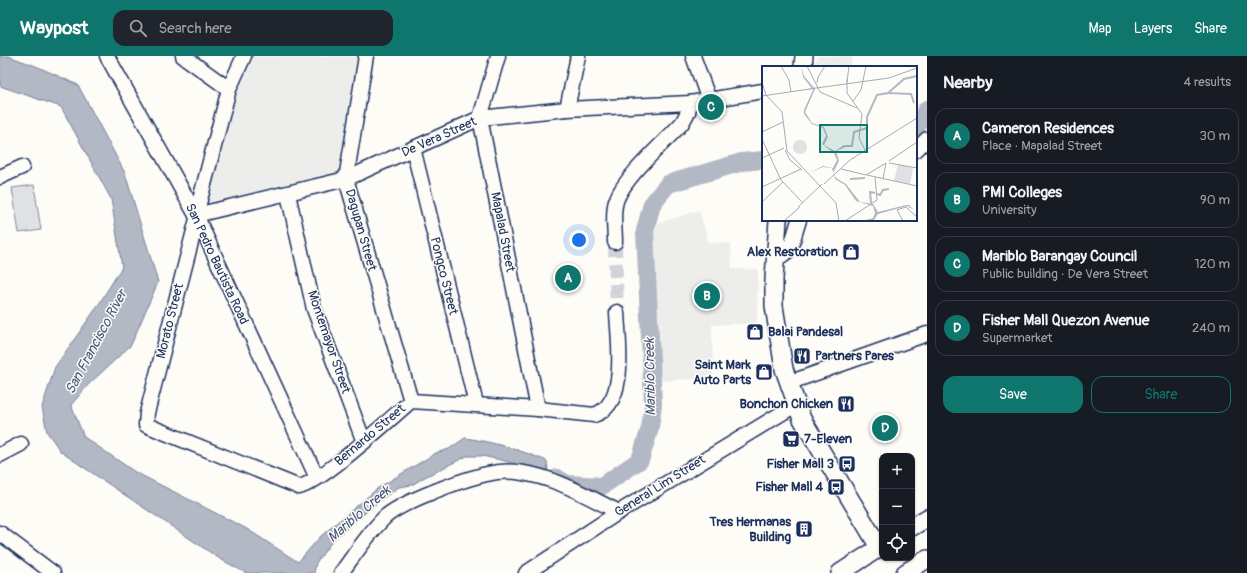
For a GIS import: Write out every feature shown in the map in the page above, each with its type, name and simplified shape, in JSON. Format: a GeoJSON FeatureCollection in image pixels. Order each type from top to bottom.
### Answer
{"type":"FeatureCollection","features":[{"type":"Feature","properties":{"kind":"main road"},"geometry":{"type":"LineString","coordinates":[[802,66],[804,56]]}},
{"type":"Feature","properties":{"kind":"main road"},"geometry":{"type":"LineString","coordinates":[[778,221],[774,280],[776,324],[788,383],[802,419],[879,538]]}},
{"type":"Feature","properties":{"kind":"main road"},"geometry":{"type":"LineString","coordinates":[[915,525],[927,518]]}},
{"type":"Feature","properties":{"kind":"main road"},"geometry":{"type":"LineString","coordinates":[[840,573],[879,543]]}},
{"type":"Feature","properties":{"kind":"main road"},"geometry":{"type":"LineString","coordinates":[[905,573],[927,559]]}},
{"type":"Feature","properties":{"kind":"street","name":"San Pedro Bautista Road"},"geometry":{"type":"LineString","coordinates":[[107,56],[196,217],[317,478]]}},
{"type":"Feature","properties":{"kind":"street"},"geometry":{"type":"LineString","coordinates":[[183,56],[229,89]]}},
{"type":"Feature","properties":{"kind":"street","name":"Morato Street"},"geometry":{"type":"LineString","coordinates":[[146,424],[147,413],[229,89],[244,56]]}},
{"type":"Feature","properties":{"kind":"street","name":"Dagupan Street"},"geometry":{"type":"LineString","coordinates":[[366,56],[346,179],[411,401]]}},
{"type":"Feature","properties":{"kind":"street","name":"Mapalad Street"},"geometry":{"type":"LineString","coordinates":[[498,56],[480,118],[538,409]]}},
{"type":"Feature","properties":{"kind":"street"},"geometry":{"type":"LineString","coordinates":[[567,109],[578,56]]}},
{"type":"Feature","properties":{"kind":"street"},"geometry":{"type":"LineString","coordinates":[[693,56],[709,100]]}},
{"type":"Feature","properties":{"kind":"street","name":"De Vera Street"},"geometry":{"type":"LineString","coordinates":[[196,217],[346,179],[480,118],[567,109],[690,103],[762,91]]}},
{"type":"Feature","properties":{"kind":"street"},"geometry":{"type":"LineString","coordinates":[[615,242],[614,212],[619,194],[626,182],[682,123],[688,112],[690,103]]}},
{"type":"Feature","properties":{"kind":"street"},"geometry":{"type":"LineString","coordinates":[[917,149],[927,139]]}},
{"type":"Feature","properties":{"kind":"street","name":"Pongco Street"},"geometry":{"type":"LineString","coordinates":[[413,148],[476,404]]}},
{"type":"Feature","properties":{"kind":"street"},"geometry":{"type":"LineString","coordinates":[[0,177],[22,167]]}},
{"type":"Feature","properties":{"kind":"street","name":"Montemayor Street"},"geometry":{"type":"LineString","coordinates":[[288,194],[314,309],[364,442]]}},
{"type":"Feature","properties":{"kind":"street"},"geometry":{"type":"LineString","coordinates":[[775,256],[782,256],[788,251],[799,221]]}},
{"type":"Feature","properties":{"kind":"street","name":"Bernardo Street"},"geometry":{"type":"LineString","coordinates":[[146,424],[299,487],[305,486],[364,442],[411,401],[476,404],[594,415],[604,410],[608,406],[618,386],[617,312]]}},
{"type":"Feature","properties":{"kind":"street"},"geometry":{"type":"LineString","coordinates":[[788,383],[927,334]]}},
{"type":"Feature","properties":{"kind":"street","name":"General Lim Street"},"geometry":{"type":"LineString","coordinates":[[526,573],[618,512],[797,404]]}},
{"type":"Feature","properties":{"kind":"street"},"geometry":{"type":"LineString","coordinates":[[0,455],[21,444]]}},
{"type":"Feature","properties":{"kind":"street"},"geometry":{"type":"LineString","coordinates":[[341,573],[380,523],[395,510],[426,495],[486,474],[510,471],[543,478],[559,483],[618,512]]}},
{"type":"Feature","properties":{"kind":"street"},"geometry":{"type":"LineString","coordinates":[[0,533],[53,573]]}},
{"type":"Feature","properties":{"kind":"shaded area"},"geometry":{"type":"Polygon","coordinates":[[[248,56],[358,56],[339,177],[320,184],[296,183],[203,207],[236,85],[248,56]]]}},
{"type":"Feature","properties":{"kind":"shaded area"},"geometry":{"type":"Polygon","coordinates":[[[818,56],[853,56],[850,66],[814,66],[818,56]]]}},
{"type":"Feature","properties":{"kind":"shaded area"},"geometry":{"type":"Polygon","coordinates":[[[34,185],[41,230],[19,233],[12,188],[34,185]]]}},
{"type":"Feature","properties":{"kind":"shaded area"},"geometry":{"type":"Polygon","coordinates":[[[699,210],[709,243],[731,243],[732,269],[758,269],[757,323],[712,325],[713,378],[661,381],[651,226],[699,210]]]}},
{"type":"Feature","properties":{"kind":"water","name":"San Francisco River"},"geometry":{"type":"Polygon","coordinates":[[[0,56],[8,56],[36,66],[78,85],[125,173],[158,282],[131,345],[88,385],[71,405],[84,437],[135,472],[247,529],[298,562],[321,536],[378,488],[436,453],[449,449],[465,438],[507,447],[547,461],[548,474],[501,460],[482,456],[467,456],[412,485],[399,487],[378,502],[333,540],[316,563],[314,573],[246,573],[220,559],[61,452],[47,432],[42,407],[55,367],[97,307],[122,267],[111,199],[61,107],[0,86],[0,56]]]}},
{"type":"Feature","properties":{"kind":"waterway","name":"Mariblo Creek"},"geometry":{"type":"LineString","coordinates":[[917,125],[927,109]]}},
{"type":"Feature","properties":{"kind":"waterway","name":"Mariblo Creek"},"geometry":{"type":"LineString","coordinates":[[557,478],[567,484],[602,486],[640,460],[650,428],[653,404],[645,231],[652,204],[668,184],[742,162],[762,160]]}},
{"type":"Feature","properties":{"kind":"tunnel"},"geometry":{"type":"LineString","coordinates":[[615,242],[617,312]]}},
{"type":"Feature","properties":{"kind":"place","name":"Mariblo Barangay Council"},"geometry":{"type":"Point","coordinates":[711,107]}},
{"type":"Feature","properties":{"kind":"place","name":"Alex Restoration"},"geometry":{"type":"Point","coordinates":[851,252]}},
{"type":"Feature","properties":{"kind":"place","name":"Cameron Residences"},"geometry":{"type":"Point","coordinates":[568,278]}},
{"type":"Feature","properties":{"kind":"place","name":"PMI Colleges"},"geometry":{"type":"Point","coordinates":[707,296]}},
{"type":"Feature","properties":{"kind":"place","name":"Balai Pandesal"},"geometry":{"type":"Point","coordinates":[755,332]}},
{"type":"Feature","properties":{"kind":"place","name":"Partners Pares"},"geometry":{"type":"Point","coordinates":[802,356]}},
{"type":"Feature","properties":{"kind":"place","name":"Saint Mark Auto Parts"},"geometry":{"type":"Point","coordinates":[764,372]}},
{"type":"Feature","properties":{"kind":"place","name":"Bonchon Chicken"},"geometry":{"type":"Point","coordinates":[846,404]}},
{"type":"Feature","properties":{"kind":"place","name":"Fisher Mall Quezon Avenue"},"geometry":{"type":"Point","coordinates":[885,428]}},
{"type":"Feature","properties":{"kind":"place","name":"7-Eleven"},"geometry":{"type":"Point","coordinates":[791,439]}},
{"type":"Feature","properties":{"kind":"place","name":"Fisher Mall 3"},"geometry":{"type":"Point","coordinates":[847,464]}},
{"type":"Feature","properties":{"kind":"place","name":"Fisher Mall 4"},"geometry":{"type":"Point","coordinates":[836,487]}},
{"type":"Feature","properties":{"kind":"place","name":"Tres Hermanas Building"},"geometry":{"type":"Point","coordinates":[804,529]}}]}
